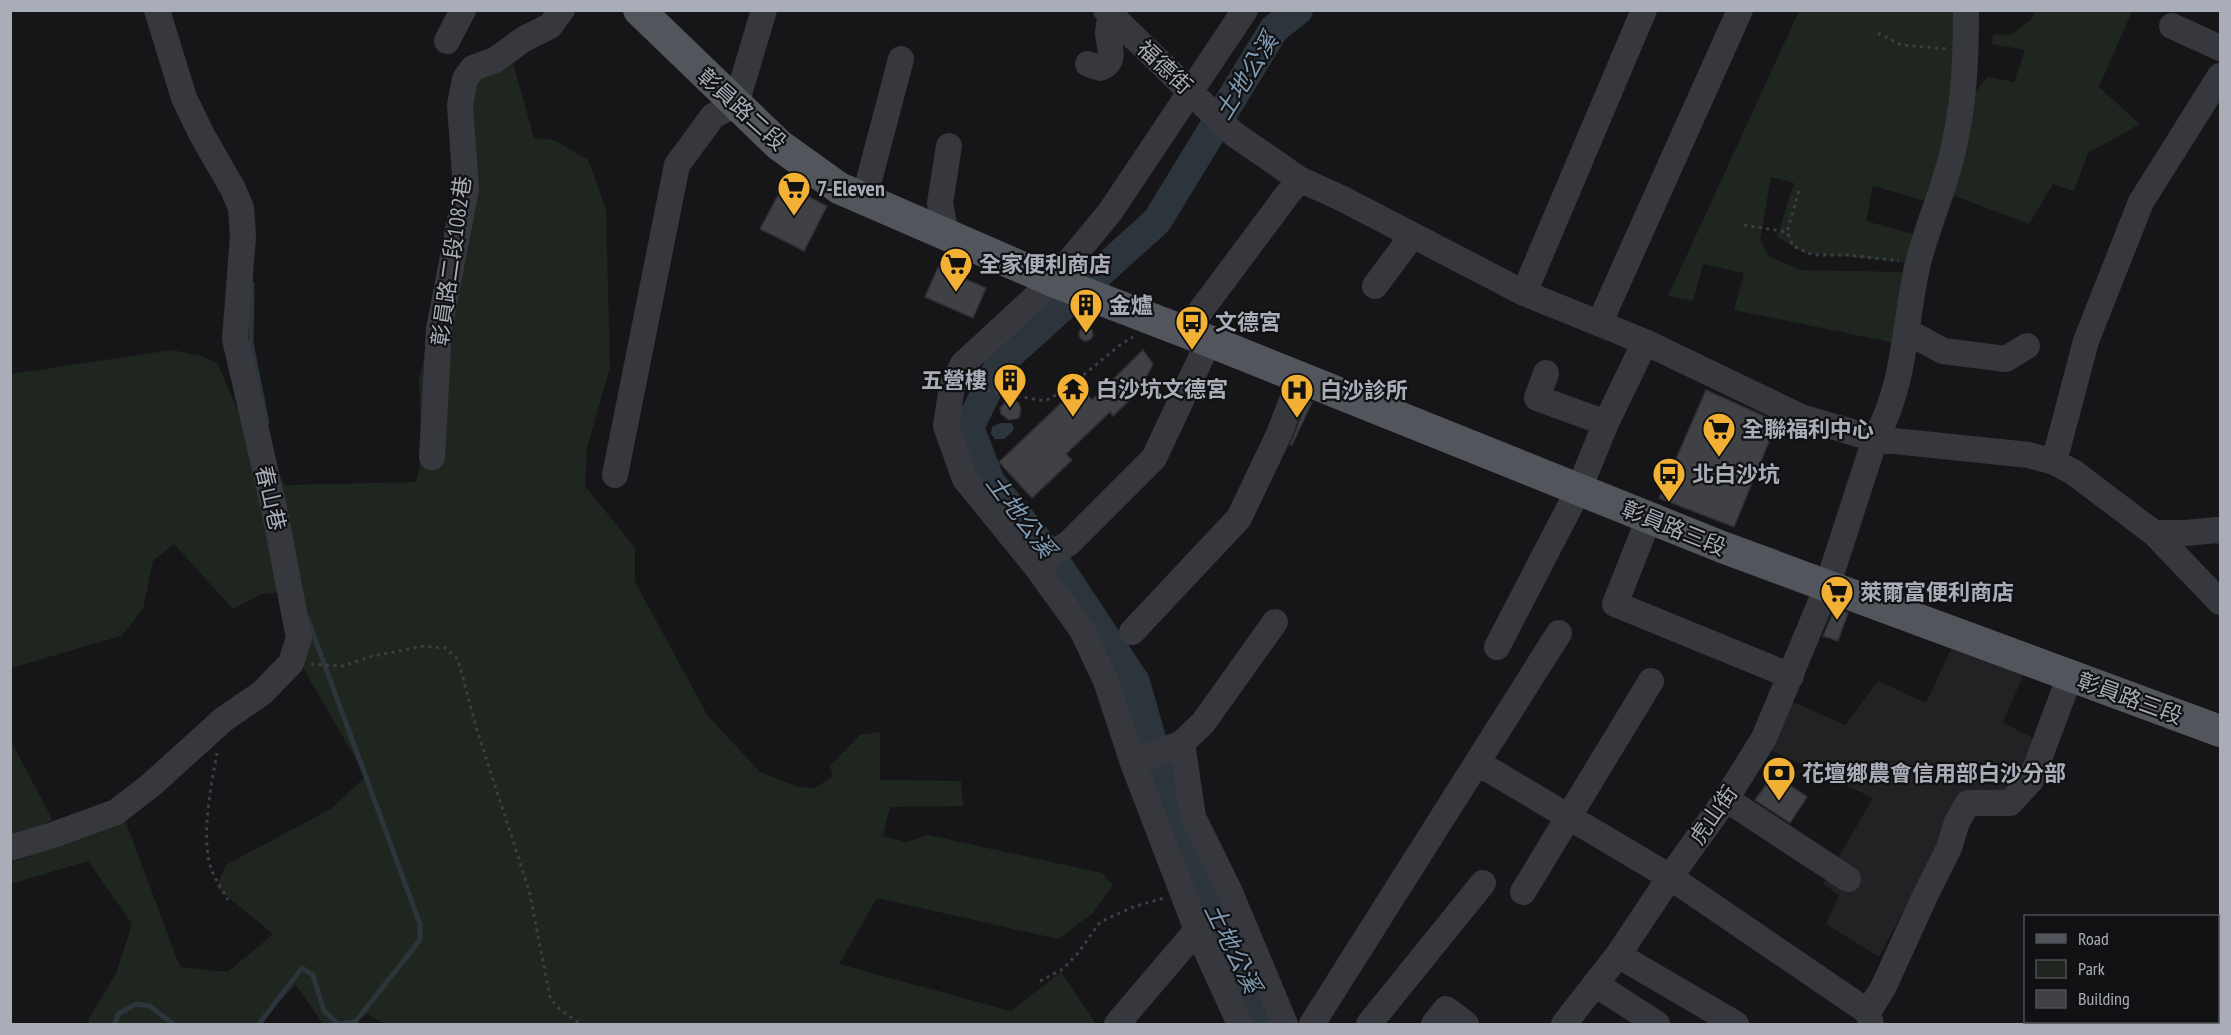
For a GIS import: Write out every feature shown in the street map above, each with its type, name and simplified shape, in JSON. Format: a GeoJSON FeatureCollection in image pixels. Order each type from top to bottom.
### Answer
{"type":"FeatureCollection","features":[{"type":"Feature","properties":{"kind":"main road","name":"彰員路二段"},"geometry":{"type":"LineString","coordinates":[[639,10],[779,145],[839,188],[1060,284],[1171,327]]}},
{"type":"Feature","properties":{"kind":"main road","name":"彰員路三段"},"geometry":{"type":"LineString","coordinates":[[1171,327],[1649,518],[2220,731]]}},
{"type":"Feature","properties":{"kind":"street","name":"春山巷"},"geometry":{"type":"LineString","coordinates":[[10,848],[53,836],[116,812],[151,785],[224,719],[262,693],[291,663],[299,638],[235,339],[243,236],[241,208],[184,98],[157,10]]}},
{"type":"Feature","properties":{"kind":"street"},"geometry":{"type":"LineString","coordinates":[[447,41],[463,10]]}},
{"type":"Feature","properties":{"kind":"street","name":"彰員路二段1082巷"},"geometry":{"type":"LineString","coordinates":[[432,458],[439,329],[466,189],[460,105],[465,79],[474,68],[495,60],[524,39],[550,26],[562,10]]}},
{"type":"Feature","properties":{"kind":"street"},"geometry":{"type":"LineString","coordinates":[[615,475],[677,165],[713,116],[736,104],[764,10]]}},
{"type":"Feature","properties":{"kind":"street"},"geometry":{"type":"LineString","coordinates":[[1240,1024],[1197,930],[1138,761],[1106,681],[1082,630],[1038,563],[964,479],[946,426],[952,386],[963,364],[1060,284],[1194,95],[1245,10]]}},
{"type":"Feature","properties":{"kind":"street"},"geometry":{"type":"LineString","coordinates":[[1524,293],[1644,10]]}},
{"type":"Feature","properties":{"kind":"street"},"geometry":{"type":"LineString","coordinates":[[1600,322],[1740,10]]}},
{"type":"Feature","properties":{"kind":"street","name":"虎山街"},"geometry":{"type":"LineString","coordinates":[[1564,1024],[1618,955],[1726,799],[1764,738],[1827,586],[1875,439],[1886,420],[1897,388],[1918,264],[1952,157],[1963,103],[1966,10]]}},
{"type":"Feature","properties":{"kind":"street"},"geometry":{"type":"LineString","coordinates":[[1088,64],[1100,68],[1107,65],[1112,57],[1108,13]]}},
{"type":"Feature","properties":{"kind":"street","name":"福德街"},"geometry":{"type":"LineString","coordinates":[[1108,13],[1234,134],[1299,179],[1341,198],[1524,293],[1645,342],[1801,417],[1875,439],[2029,455],[2054,462],[2073,472],[2154,533],[2220,602]]}},
{"type":"Feature","properties":{"kind":"street"},"geometry":{"type":"LineString","coordinates":[[2172,26],[2220,48]]}},
{"type":"Feature","properties":{"kind":"street"},"geometry":{"type":"LineString","coordinates":[[864,199],[901,59]]}},
{"type":"Feature","properties":{"kind":"street"},"geometry":{"type":"LineString","coordinates":[[2054,462],[2086,341],[2141,202],[2220,76]]}},
{"type":"Feature","properties":{"kind":"street"},"geometry":{"type":"LineString","coordinates":[[946,236],[940,203],[949,146]]}},
{"type":"Feature","properties":{"kind":"street"},"geometry":{"type":"LineString","coordinates":[[1038,563],[1069,543],[1154,458],[1171,327],[1299,179]]}},
{"type":"Feature","properties":{"kind":"street"},"geometry":{"type":"LineString","coordinates":[[1375,286],[1412,236]]}},
{"type":"Feature","properties":{"kind":"street"},"geometry":{"type":"LineString","coordinates":[[1908,332],[1943,351],[2006,359],[2027,346]]}},
{"type":"Feature","properties":{"kind":"street"},"geometry":{"type":"LineString","coordinates":[[1497,647],[1579,489],[1606,423],[1645,342]]}},
{"type":"Feature","properties":{"kind":"street"},"geometry":{"type":"LineString","coordinates":[[1546,373],[1537,398],[1606,423]]}},
{"type":"Feature","properties":{"kind":"street"},"geometry":{"type":"LineString","coordinates":[[1132,632],[1239,518],[1279,434],[1300,379]]}},
{"type":"Feature","properties":{"kind":"street"},"geometry":{"type":"LineString","coordinates":[[1649,518],[1615,604],[1791,676]]}},
{"type":"Feature","properties":{"kind":"street"},"geometry":{"type":"LineString","coordinates":[[2154,533],[2220,531]]}},
{"type":"Feature","properties":{"kind":"street"},"geometry":{"type":"LineString","coordinates":[[1138,761],[1177,746],[1203,723],[1275,622]]}},
{"type":"Feature","properties":{"kind":"street"},"geometry":{"type":"LineString","coordinates":[[1312,1024],[1559,633]]}},
{"type":"Feature","properties":{"kind":"street"},"geometry":{"type":"LineString","coordinates":[[1478,763],[1670,877],[1870,1018],[1906,936],[1949,848],[1957,822],[1968,803],[2010,803],[2031,780],[2070,676]]}},
{"type":"Feature","properties":{"kind":"street"},"geometry":{"type":"LineString","coordinates":[[1523,892],[1570,818],[1651,681]]}},
{"type":"Feature","properties":{"kind":"street"},"geometry":{"type":"LineString","coordinates":[[1177,746],[1192,817],[1229,890],[1285,1024]]}},
{"type":"Feature","properties":{"kind":"street"},"geometry":{"type":"LineString","coordinates":[[1726,799],[1848,879]]}},
{"type":"Feature","properties":{"kind":"street"},"geometry":{"type":"LineString","coordinates":[[1369,1024],[1483,883]]}},
{"type":"Feature","properties":{"kind":"street"},"geometry":{"type":"LineString","coordinates":[[1117,1024],[1197,930]]}},
{"type":"Feature","properties":{"kind":"street"},"geometry":{"type":"LineString","coordinates":[[1618,955],[1736,1024]]}},
{"type":"Feature","properties":{"kind":"street"},"geometry":{"type":"LineString","coordinates":[[1595,984],[1657,1024]]}},
{"type":"Feature","properties":{"kind":"street"},"geometry":{"type":"LineString","coordinates":[[1434,1024],[1446,1009],[1466,1024]]}},
{"type":"Feature","properties":{"kind":"path"},"geometry":{"type":"LineString","coordinates":[[1878,33],[1902,45],[1966,50]]}},
{"type":"Feature","properties":{"kind":"path"},"geometry":{"type":"LineString","coordinates":[[1798,191],[1787,232],[1793,246],[1813,255],[1848,255],[1918,264]]}},
{"type":"Feature","properties":{"kind":"path"},"geometry":{"type":"LineString","coordinates":[[1744,225],[1787,232]]}},
{"type":"Feature","properties":{"kind":"path"},"geometry":{"type":"LineString","coordinates":[[964,387],[1045,401],[1065,390],[1120,345],[1171,327]]}},
{"type":"Feature","properties":{"kind":"path"},"geometry":{"type":"LineString","coordinates":[[291,663],[342,666],[373,656],[424,646],[445,648],[458,659],[476,726],[529,890],[550,997],[556,1007],[580,1024]]}},
{"type":"Feature","properties":{"kind":"path"},"geometry":{"type":"LineString","coordinates":[[224,719],[211,782],[207,841],[212,870],[228,900]]}},
{"type":"Feature","properties":{"kind":"path"},"geometry":{"type":"LineString","coordinates":[[1040,981],[1063,969],[1078,953],[1100,922],[1133,907],[1183,893]]}},
{"type":"Feature","properties":{"kind":"shaded area"},"geometry":{"type":"Polygon","coordinates":[[[1000,423],[1011,423],[1014,427],[1004,439],[995,439],[991,434],[992,427],[1000,423]]]}},
{"type":"Feature","properties":{"kind":"shaded area"},"geometry":{"type":"Polygon","coordinates":[[[1951,649],[2024,674],[2003,722],[2042,743],[2009,810],[1964,797],[1879,957],[1826,924],[1839,895],[1823,884],[1873,798],[1768,749],[1787,699],[1845,725],[1878,681],[1926,703],[1951,649]]]}},
{"type":"Feature","properties":{"kind":"green space"},"geometry":{"type":"Polygon","coordinates":[[[1799,11],[1955,11],[1959,45],[1949,94],[1973,94],[1988,77],[2014,82],[2025,50],[1992,44],[1993,34],[2010,35],[2032,19],[2034,11],[2132,11],[2099,87],[2140,124],[2088,153],[2074,191],[2053,184],[2029,224],[1934,188],[1929,202],[1873,186],[1866,221],[1916,235],[1906,262],[1804,253],[1777,237],[1794,183],[1771,177],[1760,240],[1769,256],[1800,270],[1902,272],[1895,343],[1734,310],[1744,273],[1703,264],[1693,301],[1668,296],[1799,11]]]}},
{"type":"Feature","properties":{"kind":"green space"},"geometry":{"type":"Polygon","coordinates":[[[496,56],[513,63],[534,138],[554,140],[588,160],[606,209],[610,367],[587,448],[585,486],[635,548],[635,582],[708,716],[760,772],[798,787],[815,788],[833,776],[830,766],[860,735],[880,732],[880,780],[961,781],[963,806],[890,807],[883,836],[906,842],[928,835],[1102,873],[1113,885],[1093,913],[1058,939],[877,898],[839,964],[1011,1011],[1061,972],[1096,1024],[385,1024],[367,1014],[354,1024],[323,1024],[296,985],[268,1010],[263,1024],[88,1024],[89,1018],[116,974],[132,924],[88,861],[11,884],[11,863],[125,820],[180,967],[228,972],[273,934],[216,887],[226,865],[332,808],[366,776],[304,670],[292,591],[262,594],[233,609],[174,544],[153,561],[143,609],[121,636],[11,668],[11,374],[172,350],[202,356],[218,364],[260,463],[287,485],[416,482],[422,457],[419,381],[459,177],[452,110],[496,56]]]}},
{"type":"Feature","properties":{"kind":"green space"},"geometry":{"type":"Polygon","coordinates":[[[10,739],[52,819],[23,842],[10,846],[10,739]]]}},
{"type":"Feature","properties":{"kind":"building","name":"7-Eleven"},"geometry":{"type":"Polygon","coordinates":[[[784,184],[827,206],[804,251],[760,229],[784,184]]]}},
{"type":"Feature","properties":{"kind":"building","name":"全家便利商店"},"geometry":{"type":"Polygon","coordinates":[[[938,267],[986,288],[973,318],[925,297],[938,267]]]}},
{"type":"Feature","properties":{"kind":"building","name":"金爐"},"geometry":{"type":"Polygon","coordinates":[[[1083,327],[1089,327],[1093,334],[1089,341],[1083,341],[1079,337],[1079,331],[1083,327]]]}},
{"type":"Feature","properties":{"kind":"building"},"geometry":{"type":"Polygon","coordinates":[[[1143,350],[1153,364],[1139,391],[1113,416],[1110,412],[1066,454],[1072,460],[1032,498],[999,462],[1079,386],[1092,400],[1143,350]]]}},
{"type":"Feature","properties":{"kind":"building","name":"全聯福利中心"},"geometry":{"type":"Polygon","coordinates":[[[1706,390],[1777,422],[1734,527],[1659,498],[1706,390]]]}},
{"type":"Feature","properties":{"kind":"building","name":"五營樓"},"geometry":{"type":"Polygon","coordinates":[[[1007,400],[1019,403],[1021,410],[1019,418],[1009,420],[1001,414],[1000,408],[1007,400]]]}},
{"type":"Feature","properties":{"kind":"building"},"geometry":{"type":"Polygon","coordinates":[[[1308,400],[1312,402],[1290,445],[1308,400]]]}},
{"type":"Feature","properties":{"kind":"building","name":"萊爾富便利商店"},"geometry":{"type":"Polygon","coordinates":[[[1835,608],[1848,613],[1838,641],[1823,636],[1835,608]]]}},
{"type":"Feature","properties":{"kind":"building","name":"花壇鄉農會信用部白沙分部"},"geometry":{"type":"Polygon","coordinates":[[[1774,774],[1807,797],[1790,823],[1755,800],[1774,774]]]}},
{"type":"Feature","properties":{"kind":"waterway","name":"土地公溪"},"geometry":{"type":"LineString","coordinates":[[1269,1024],[1178,834],[1135,682],[1058,566],[990,482],[969,427],[1001,362],[1157,221],[1274,29],[1298,10]]}},
{"type":"Feature","properties":{"kind":"waterway"},"geometry":{"type":"LineString","coordinates":[[252,284],[251,343],[267,423]]}},
{"type":"Feature","properties":{"kind":"waterway"},"geometry":{"type":"LineString","coordinates":[[259,1024],[302,968],[313,975],[324,1011],[338,1024],[355,1022],[420,940],[420,924],[307,617]]}},
{"type":"Feature","properties":{"kind":"waterway"},"geometry":{"type":"LineString","coordinates":[[115,1024],[118,1014],[136,1004],[150,1006],[173,1024]]}},
{"type":"Feature","properties":{"kind":"place","name":"7-Eleven"},"geometry":{"type":"Point","coordinates":[794,217]}},
{"type":"Feature","properties":{"kind":"place","name":"全家便利商店"},"geometry":{"type":"Point","coordinates":[956,293]}},
{"type":"Feature","properties":{"kind":"place","name":"金爐"},"geometry":{"type":"Point","coordinates":[1086,334]}},
{"type":"Feature","properties":{"kind":"place","name":"文德宮"},"geometry":{"type":"Point","coordinates":[1192,351]}},
{"type":"Feature","properties":{"kind":"place","name":"五營樓"},"geometry":{"type":"Point","coordinates":[1010,409]}},
{"type":"Feature","properties":{"kind":"place","name":"白沙坑文德宮"},"geometry":{"type":"Point","coordinates":[1073,418]}},
{"type":"Feature","properties":{"kind":"place","name":"白沙診所"},"geometry":{"type":"Point","coordinates":[1297,419]}},
{"type":"Feature","properties":{"kind":"place","name":"全聯福利中心"},"geometry":{"type":"Point","coordinates":[1719,458]}},
{"type":"Feature","properties":{"kind":"place","name":"北白沙坑"},"geometry":{"type":"Point","coordinates":[1669,503]}},
{"type":"Feature","properties":{"kind":"place","name":"萊爾富便利商店"},"geometry":{"type":"Point","coordinates":[1837,621]}},
{"type":"Feature","properties":{"kind":"place","name":"花壇鄉農會信用部白沙分部"},"geometry":{"type":"Point","coordinates":[1779,802]}}]}
